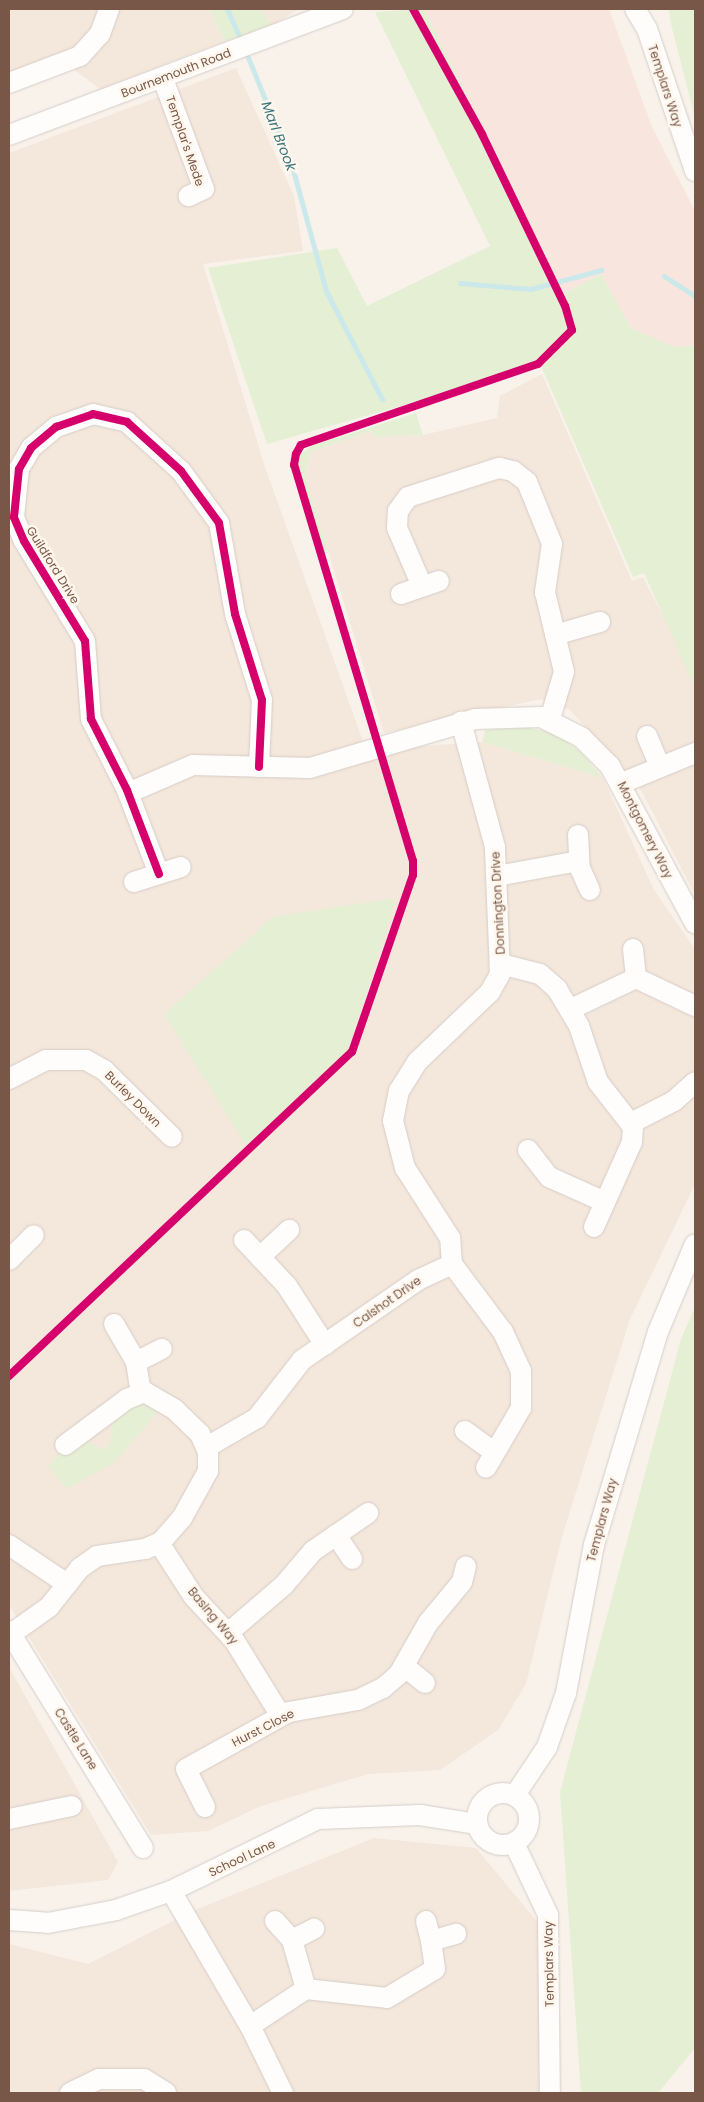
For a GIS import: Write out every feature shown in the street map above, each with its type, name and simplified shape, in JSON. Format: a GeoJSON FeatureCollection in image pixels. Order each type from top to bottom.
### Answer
{"type":"FeatureCollection","features":[{"type":"Feature","properties":{"kind":"street"},"geometry":{"type":"LineString","coordinates":[[9,83],[68,62],[97,39],[109,9]]}},
{"type":"Feature","properties":{"kind":"street","name":"Bournemouth Road"},"geometry":{"type":"LineString","coordinates":[[9,135],[163,79],[343,9]]}},
{"type":"Feature","properties":{"kind":"street","name":"Templars Way"},"geometry":{"type":"LineString","coordinates":[[635,9],[647,29],[695,171]]}},
{"type":"Feature","properties":{"kind":"street","name":"Templars Way"},"geometry":{"type":"LineString","coordinates":[[647,9],[647,29]]}},
{"type":"Feature","properties":{"kind":"street","name":"Templar's Mede"},"geometry":{"type":"LineString","coordinates":[[163,79],[204,189],[189,196]]}},
{"type":"Feature","properties":{"kind":"street","name":"Guildford Drive"},"geometry":{"type":"LineString","coordinates":[[159,874],[128,793],[91,719],[85,640],[24,541],[13,511],[15,480],[31,448],[56,427],[83,416],[104,415],[136,429],[182,471],[219,523],[236,614],[262,700],[259,767]]}},
{"type":"Feature","properties":{"kind":"street"},"geometry":{"type":"LineString","coordinates":[[400,594],[431,584],[399,536],[396,519],[402,503],[415,493],[490,469],[513,471],[532,490],[552,537],[545,592],[564,672],[550,719]]}},
{"type":"Feature","properties":{"kind":"street"},"geometry":{"type":"LineString","coordinates":[[555,635],[600,622]]}},
{"type":"Feature","properties":{"kind":"street","name":"Montgomery Way"},"geometry":{"type":"LineString","coordinates":[[128,793],[193,765],[259,767],[330,765],[461,722],[510,715],[550,719],[593,746],[622,783],[695,923]]}},
{"type":"Feature","properties":{"kind":"street","name":"Donnington Drive"},"geometry":{"type":"LineString","coordinates":[[452,1264],[450,1238],[400,1156],[394,1110],[399,1091],[417,1062],[490,992],[501,964],[497,876],[488,813],[461,722]]}},
{"type":"Feature","properties":{"kind":"street"},"geometry":{"type":"LineString","coordinates":[[647,736],[659,764]]}},
{"type":"Feature","properties":{"kind":"street"},"geometry":{"type":"LineString","coordinates":[[622,783],[659,764],[695,753]]}},
{"type":"Feature","properties":{"kind":"street"},"geometry":{"type":"LineString","coordinates":[[578,835],[579,861],[590,890]]}},
{"type":"Feature","properties":{"kind":"street"},"geometry":{"type":"LineString","coordinates":[[497,876],[579,861]]}},
{"type":"Feature","properties":{"kind":"street"},"geometry":{"type":"LineString","coordinates":[[134,882],[181,867]]}},
{"type":"Feature","properties":{"kind":"street"},"geometry":{"type":"LineString","coordinates":[[633,949],[636,978]]}},
{"type":"Feature","properties":{"kind":"street"},"geometry":{"type":"LineString","coordinates":[[501,964],[540,974],[571,1010],[598,1082],[630,1122],[632,1142],[594,1227]]}},
{"type":"Feature","properties":{"kind":"street"},"geometry":{"type":"LineString","coordinates":[[571,1010],[636,978]]}},
{"type":"Feature","properties":{"kind":"street"},"geometry":{"type":"LineString","coordinates":[[636,978],[695,1006]]}},
{"type":"Feature","properties":{"kind":"street","name":"Burley Down"},"geometry":{"type":"LineString","coordinates":[[9,1079],[46,1060],[86,1060],[112,1077],[172,1137]]}},
{"type":"Feature","properties":{"kind":"street"},"geometry":{"type":"LineString","coordinates":[[630,1122],[674,1101],[695,1082]]}},
{"type":"Feature","properties":{"kind":"street"},"geometry":{"type":"LineString","coordinates":[[528,1150],[549,1177],[605,1202]]}},
{"type":"Feature","properties":{"kind":"street"},"geometry":{"type":"LineString","coordinates":[[260,1257],[289,1230]]}},
{"type":"Feature","properties":{"kind":"street"},"geometry":{"type":"LineString","coordinates":[[9,1260],[34,1235]]}},
{"type":"Feature","properties":{"kind":"street"},"geometry":{"type":"LineString","coordinates":[[244,1240],[287,1286],[325,1345]]}},
{"type":"Feature","properties":{"kind":"street","name":"Templars Way"},"geometry":{"type":"LineString","coordinates":[[515,1795],[547,1747],[566,1693],[594,1545],[658,1332],[695,1244]]}},
{"type":"Feature","properties":{"kind":"street"},"geometry":{"type":"LineString","coordinates":[[452,1264],[503,1332],[521,1371],[521,1408],[490,1460],[465,1431]]}},
{"type":"Feature","properties":{"kind":"street","name":"Calshot Drive"},"geometry":{"type":"LineString","coordinates":[[207,1447],[257,1418],[290,1370],[418,1280],[452,1264]]}},
{"type":"Feature","properties":{"kind":"street"},"geometry":{"type":"LineString","coordinates":[[114,1324],[136,1362],[141,1392]]}},
{"type":"Feature","properties":{"kind":"street"},"geometry":{"type":"LineString","coordinates":[[136,1362],[162,1349]]}},
{"type":"Feature","properties":{"kind":"street"},"geometry":{"type":"LineString","coordinates":[[10,1632],[49,1607],[67,1584],[97,1556],[159,1542],[175,1527],[202,1486],[208,1471],[207,1447],[174,1409],[141,1392]]}},
{"type":"Feature","properties":{"kind":"street"},"geometry":{"type":"LineString","coordinates":[[65,1445],[141,1392]]}},
{"type":"Feature","properties":{"kind":"street"},"geometry":{"type":"LineString","coordinates":[[228,1633],[336,1534],[368,1513]]}},
{"type":"Feature","properties":{"kind":"street"},"geometry":{"type":"LineString","coordinates":[[336,1534],[352,1559]]}},
{"type":"Feature","properties":{"kind":"street","name":"Basing Way"},"geometry":{"type":"LineString","coordinates":[[159,1542],[194,1597],[228,1633],[281,1716]]}},
{"type":"Feature","properties":{"kind":"street"},"geometry":{"type":"LineString","coordinates":[[10,1548],[67,1584]]}},
{"type":"Feature","properties":{"kind":"street","name":"Hurst Close"},"geometry":{"type":"LineString","coordinates":[[205,1807],[186,1769],[281,1716],[370,1695],[391,1682],[404,1666],[428,1623],[462,1582],[466,1566]]}},
{"type":"Feature","properties":{"kind":"street","name":"Castle Lane"},"geometry":{"type":"LineString","coordinates":[[10,1632],[143,1848]]}},
{"type":"Feature","properties":{"kind":"street"},"geometry":{"type":"LineString","coordinates":[[404,1666],[425,1683]]}},
{"type":"Feature","properties":{"kind":"street"},"geometry":{"type":"LineString","coordinates":[[499,1792],[515,1795],[527,1809],[530,1819],[522,1837],[514,1843],[491,1843],[477,1824],[484,1799],[499,1792]]}},
{"type":"Feature","properties":{"kind":"street"},"geometry":{"type":"LineString","coordinates":[[9,1819],[72,1806]]}},
{"type":"Feature","properties":{"kind":"street","name":"School Lane"},"geometry":{"type":"LineString","coordinates":[[9,1920],[48,1923],[116,1910],[171,1891],[318,1819],[420,1815],[477,1824]]}},
{"type":"Feature","properties":{"kind":"street","name":"Templars Way"},"geometry":{"type":"LineString","coordinates":[[514,1843],[548,1915],[550,2093]]}},
{"type":"Feature","properties":{"kind":"street"},"geometry":{"type":"LineString","coordinates":[[171,1891],[250,2026],[283,2093]]}},
{"type":"Feature","properties":{"kind":"street"},"geometry":{"type":"LineString","coordinates":[[275,1921],[292,1940],[306,1989]]}},
{"type":"Feature","properties":{"kind":"street"},"geometry":{"type":"LineString","coordinates":[[250,2026],[306,1989],[387,1998],[435,1969],[432,1941],[426,1921]]}},
{"type":"Feature","properties":{"kind":"street"},"geometry":{"type":"LineString","coordinates":[[292,1940],[314,1928]]}},
{"type":"Feature","properties":{"kind":"street"},"geometry":{"type":"LineString","coordinates":[[432,1941],[456,1934]]}},
{"type":"Feature","properties":{"kind":"street"},"geometry":{"type":"LineString","coordinates":[[73,2086],[100,2079],[144,2079],[166,2093]]}},
{"type":"Feature","properties":{"kind":"shaded area"},"geometry":{"type":"Polygon","coordinates":[[[9,9],[209,9],[225,41],[100,89],[75,70],[67,53],[9,75],[9,9]]]}},
{"type":"Feature","properties":{"kind":"shaded area"},"geometry":{"type":"Polygon","coordinates":[[[260,9],[299,9],[272,26],[260,9]]]}},
{"type":"Feature","properties":{"kind":"shaded area"},"geometry":{"type":"Polygon","coordinates":[[[424,9],[609,9],[652,127],[695,211],[695,346],[675,348],[631,328],[601,274],[563,294],[424,9]]]}},
{"type":"Feature","properties":{"kind":"shaded area"},"geometry":{"type":"Polygon","coordinates":[[[236,68],[294,196],[303,251],[203,264],[265,467],[366,750],[482,742],[603,778],[654,890],[695,949],[695,1184],[630,1319],[561,1540],[526,1684],[498,1730],[440,1770],[368,1774],[261,1806],[208,1831],[151,1835],[9,1605],[9,153],[236,68]]]}},
{"type":"Feature","properties":{"kind":"shaded area"},"geometry":{"type":"Polygon","coordinates":[[[542,374],[632,581],[643,577],[695,679],[695,895],[641,790],[570,710],[541,699],[384,733],[305,476],[310,452],[371,431],[374,437],[423,435],[497,418],[500,396],[542,374]]]}},
{"type":"Feature","properties":{"kind":"shaded area"},"geometry":{"type":"Polygon","coordinates":[[[9,1667],[118,1862],[108,1880],[9,1891],[9,1667]]]}},
{"type":"Feature","properties":{"kind":"shaded area"},"geometry":{"type":"Polygon","coordinates":[[[374,1838],[476,1848],[540,1925],[540,2093],[9,2093],[9,1944],[88,1964],[193,1911],[374,1838]]]}},
{"type":"Feature","properties":{"kind":"green space"},"geometry":{"type":"Polygon","coordinates":[[[209,9],[260,9],[272,26],[225,41],[209,9]]]}},
{"type":"Feature","properties":{"kind":"green space"},"geometry":{"type":"Polygon","coordinates":[[[424,9],[563,294],[601,274],[631,328],[675,347],[695,346],[695,688],[644,573],[633,577],[541,366],[267,444],[208,268],[337,248],[367,306],[490,246],[375,12],[424,9]]]}},
{"type":"Feature","properties":{"kind":"green space"},"geometry":{"type":"Polygon","coordinates":[[[669,9],[695,9],[695,118],[671,24],[669,9]]]}},
{"type":"Feature","properties":{"kind":"green space"},"geometry":{"type":"Polygon","coordinates":[[[416,413],[423,435],[373,437],[371,431],[310,452],[305,476],[328,551],[322,553],[296,465],[301,454],[311,446],[416,413]]]}},
{"type":"Feature","properties":{"kind":"green space"},"geometry":{"type":"Polygon","coordinates":[[[525,727],[555,733],[580,751],[603,778],[482,742],[485,730],[525,727]]]}},
{"type":"Feature","properties":{"kind":"green space"},"geometry":{"type":"Polygon","coordinates":[[[396,898],[348,1050],[247,1147],[164,1014],[273,917],[396,898]]]}},
{"type":"Feature","properties":{"kind":"green space"},"geometry":{"type":"Polygon","coordinates":[[[695,1307],[695,2048],[658,2093],[581,2093],[560,1792],[681,1339],[695,1307]]]}},
{"type":"Feature","properties":{"kind":"green space"},"geometry":{"type":"Polygon","coordinates":[[[136,1403],[160,1409],[114,1463],[67,1489],[48,1466],[63,1449],[85,1440],[101,1449],[109,1446],[114,1418],[136,1403]]]}},
{"type":"Feature","properties":{"kind":"waterway","name":"Marl Brook"},"geometry":{"type":"LineString","coordinates":[[227,9],[242,43]]}},
{"type":"Feature","properties":{"kind":"waterway","name":"Marl Brook"},"geometry":{"type":"LineString","coordinates":[[245,50],[292,166],[326,291],[382,399]]}},
{"type":"Feature","properties":{"kind":"waterway","name":"Marl Brook"},"geometry":{"type":"LineString","coordinates":[[460,283],[531,289],[601,270]]}},
{"type":"Feature","properties":{"kind":"waterway","name":"Marl Brook"},"geometry":{"type":"LineString","coordinates":[[664,276],[695,296]]}},
{"type":"Feature","properties":{"kind":"cycle path"},"geometry":{"type":"LineString","coordinates":[[9,1376],[352,1052],[413,875],[413,861],[294,465],[296,454],[301,445],[538,364],[572,330],[565,306],[482,134],[413,9]]}},
{"type":"Feature","properties":{"kind":"cycle path"},"geometry":{"type":"LineString","coordinates":[[159,874],[127,790],[91,719],[85,641],[24,541],[14,517],[19,469],[31,448],[56,427],[93,414],[127,422],[181,471],[219,523],[235,614],[262,700],[259,767]]}}]}
